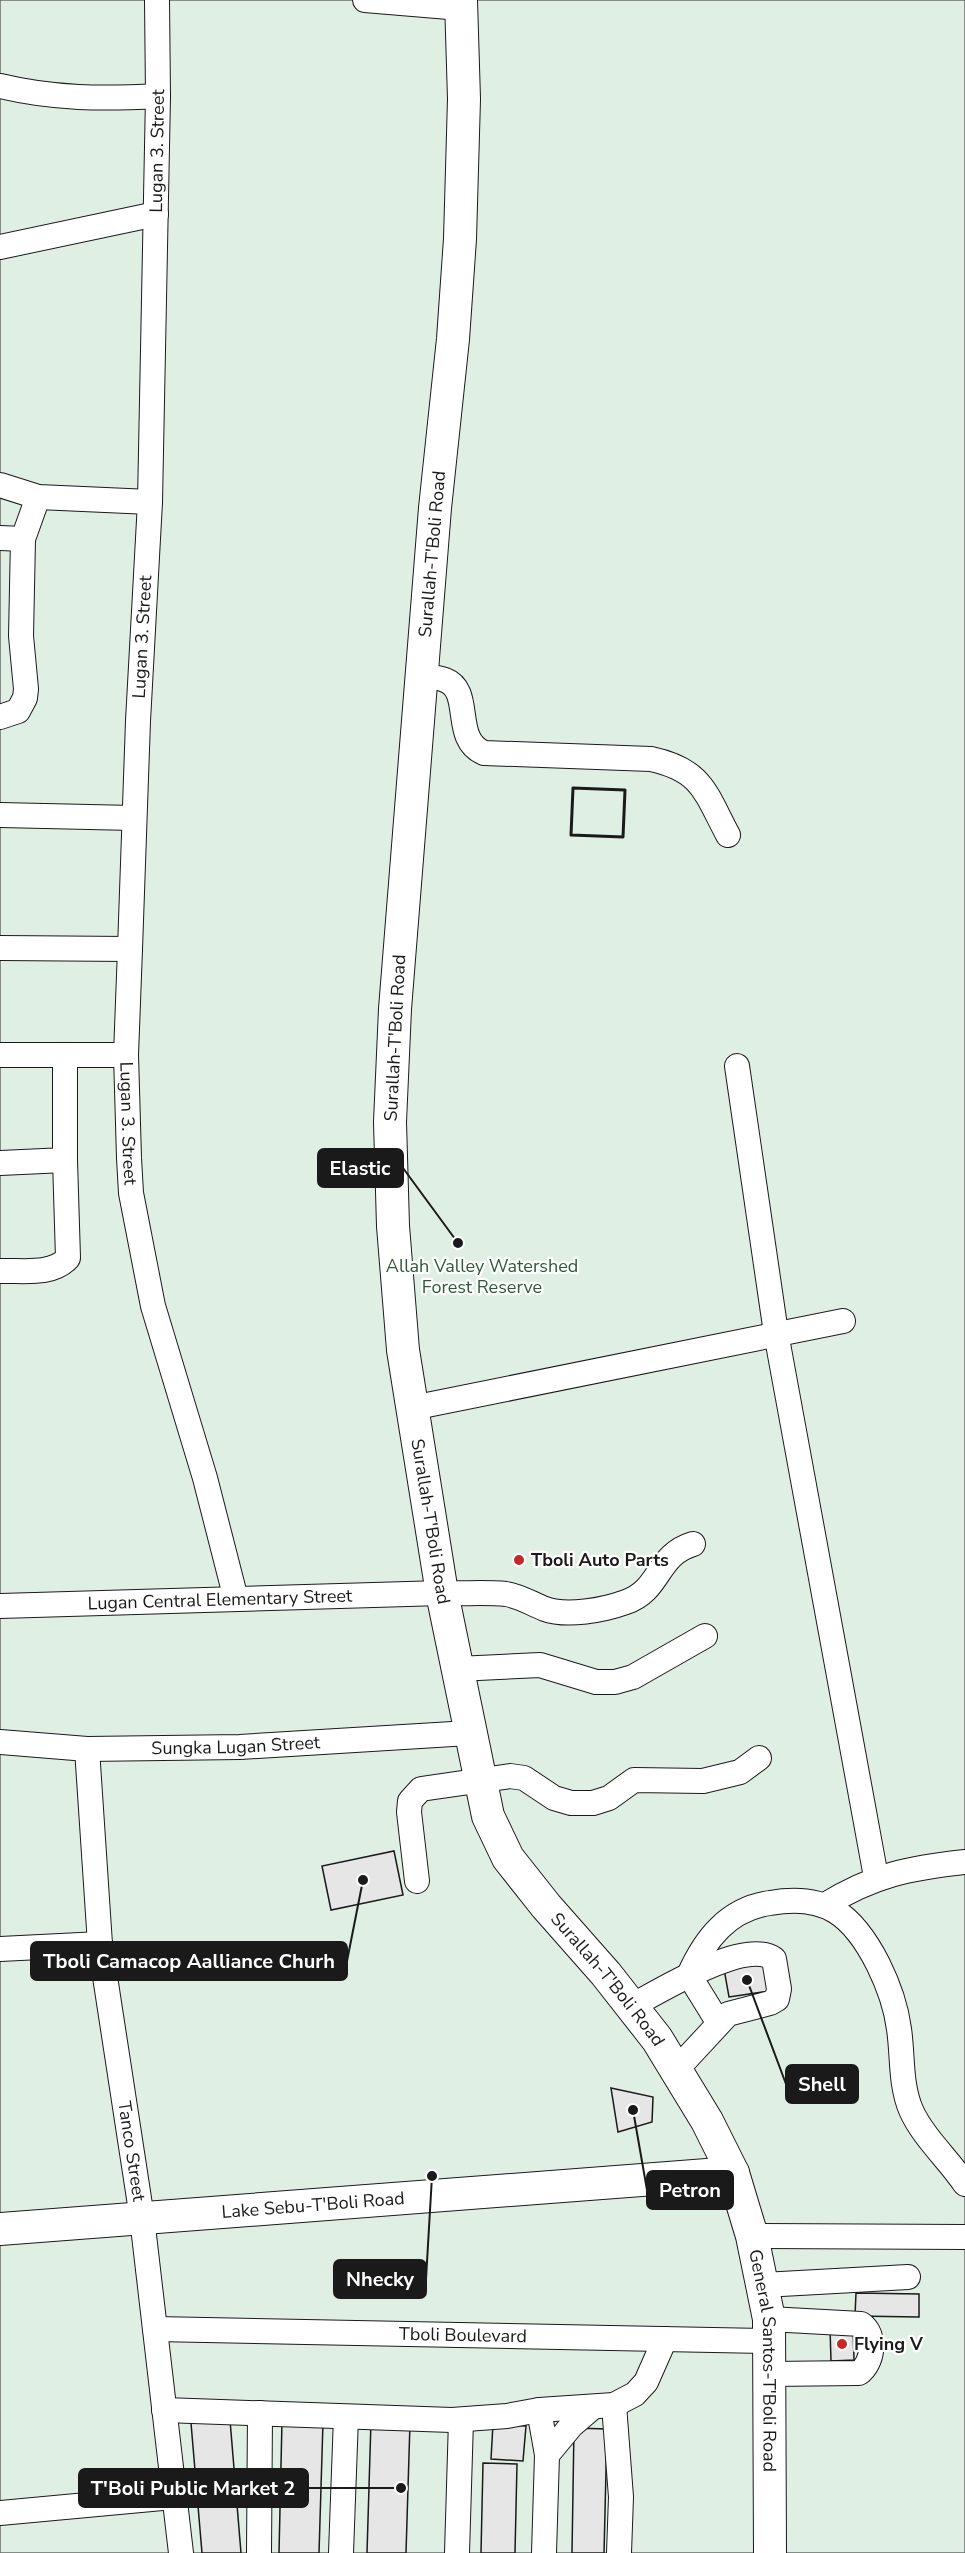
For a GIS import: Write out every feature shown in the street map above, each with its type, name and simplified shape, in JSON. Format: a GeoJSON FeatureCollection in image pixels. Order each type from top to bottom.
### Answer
{"type":"FeatureCollection","features":[{"type":"Feature","properties":{"kind":"main road","name":"Surallah-T'Boli Road"},"geometry":{"type":"LineString","coordinates":[[461,4],[464,99],[460,239],[395,1009],[390,1122],[393,1226],[404,1350],[442,1593],[488,1816],[508,1858],[632,2006],[677,2069],[733,2173]]}},
{"type":"Feature","properties":{"kind":"main road","name":"Lake Sebu-T'Boli Road"},"geometry":{"type":"LineString","coordinates":[[0,2229],[733,2173]]}},
{"type":"Feature","properties":{"kind":"main road","name":"General Santos-T'Boli Road"},"geometry":{"type":"LineString","coordinates":[[733,2173],[752,2236],[763,2285],[769,2330],[771,2374],[770,2553]]}},
{"type":"Feature","properties":{"kind":"street","name":"Lugan 3. Street"},"geometry":{"type":"LineString","coordinates":[[157,0],[158,96],[150,502],[134,818],[126,1055],[130,1192],[145,1272],[163,1345],[205,1479],[236,1599]]}},
{"type":"Feature","properties":{"kind":"street"},"geometry":{"type":"LineString","coordinates":[[365,0],[461,4]]}},
{"type":"Feature","properties":{"kind":"street"},"geometry":{"type":"LineString","coordinates":[[0,86],[62,97],[104,99],[158,96]]}},
{"type":"Feature","properties":{"kind":"street"},"geometry":{"type":"LineString","coordinates":[[0,246],[156,214]]}},
{"type":"Feature","properties":{"kind":"street"},"geometry":{"type":"LineString","coordinates":[[0,485],[38,497],[150,502]]}},
{"type":"Feature","properties":{"kind":"street"},"geometry":{"type":"LineString","coordinates":[[0,717],[18,711],[25,698],[10,636],[11,538],[38,497]]}},
{"type":"Feature","properties":{"kind":"street"},"geometry":{"type":"LineString","coordinates":[[422,676],[444,680],[454,685],[459,695],[468,739],[474,749],[484,753],[651,759],[675,764],[701,785],[728,835]]}},
{"type":"Feature","properties":{"kind":"street"},"geometry":{"type":"LineString","coordinates":[[0,815],[134,818]]}},
{"type":"Feature","properties":{"kind":"street"},"geometry":{"type":"LineString","coordinates":[[0,948],[130,949]]}},
{"type":"Feature","properties":{"kind":"street"},"geometry":{"type":"LineString","coordinates":[[0,1055],[126,1055]]}},
{"type":"Feature","properties":{"kind":"street"},"geometry":{"type":"LineString","coordinates":[[0,1271],[47,1270],[63,1264],[68,1258],[65,1055]]}},
{"type":"Feature","properties":{"kind":"street"},"geometry":{"type":"LineString","coordinates":[[737,1066],[776,1333],[876,1877]]}},
{"type":"Feature","properties":{"kind":"street"},"geometry":{"type":"LineString","coordinates":[[0,1163],[65,1160]]}},
{"type":"Feature","properties":{"kind":"street"},"geometry":{"type":"LineString","coordinates":[[412,1408],[776,1333],[843,1322]]}},
{"type":"Feature","properties":{"kind":"street","name":"Lugan Central Elementary Street"},"geometry":{"type":"LineString","coordinates":[[0,1606],[442,1593],[506,1594],[546,1609],[589,1610],[627,1602],[644,1592],[657,1577],[667,1558],[678,1548],[693,1544]]}},
{"type":"Feature","properties":{"kind":"street"},"geometry":{"type":"LineString","coordinates":[[457,1669],[540,1665],[596,1682],[615,1682],[633,1677],[705,1636]]}},
{"type":"Feature","properties":{"kind":"street","name":"Sungka Lugan Street"},"geometry":{"type":"LineString","coordinates":[[0,1742],[87,1749],[240,1748],[470,1733]]}},
{"type":"Feature","properties":{"kind":"street","name":"Tanco Street"},"geometry":{"type":"LineString","coordinates":[[87,1749],[100,1944],[142,2218],[181,2553]]}},
{"type":"Feature","properties":{"kind":"street"},"geometry":{"type":"LineString","coordinates":[[417,1881],[410,1801],[422,1789],[510,1776],[524,1778],[554,1798],[571,1803],[593,1803],[609,1798],[634,1780],[703,1781],[740,1772],[759,1758]]}},
{"type":"Feature","properties":{"kind":"street"},"geometry":{"type":"LineString","coordinates":[[825,1905],[876,1877],[924,1866],[965,1862]]}},
{"type":"Feature","properties":{"kind":"street"},"geometry":{"type":"LineString","coordinates":[[689,1975],[702,1946],[711,1935],[727,1920],[744,1910],[785,1900],[804,1900],[825,1905],[846,1917],[864,1936],[882,1973],[899,2029],[905,2091],[912,2111],[965,2184]]}},
{"type":"Feature","properties":{"kind":"street"},"geometry":{"type":"LineString","coordinates":[[0,1949],[100,1944]]}},
{"type":"Feature","properties":{"kind":"street"},"geometry":{"type":"LineString","coordinates":[[632,2006],[689,1975],[726,1960],[766,1955],[776,1962],[779,1989],[777,1999],[770,2003],[736,2011],[718,2022],[677,2069]]}},
{"type":"Feature","properties":{"kind":"street"},"geometry":{"type":"LineString","coordinates":[[689,1975],[718,2022]]}},
{"type":"Feature","properties":{"kind":"street"},"geometry":{"type":"LineString","coordinates":[[752,2236],[965,2237]]}},
{"type":"Feature","properties":{"kind":"street"},"geometry":{"type":"LineString","coordinates":[[763,2285],[908,2277]]}},
{"type":"Feature","properties":{"kind":"street","name":"Tboli Boulevard"},"geometry":{"type":"LineString","coordinates":[[155,2329],[665,2339],[861,2324],[870,2335],[871,2354],[866,2368],[859,2373],[771,2374]]}},
{"type":"Feature","properties":{"kind":"street"},"geometry":{"type":"LineString","coordinates":[[547,2455],[571,2426],[603,2406],[635,2394],[646,2382],[665,2339]]}},
{"type":"Feature","properties":{"kind":"street"},"geometry":{"type":"LineString","coordinates":[[164,2410],[461,2420],[507,2416],[539,2410],[603,2406]]}},
{"type":"Feature","properties":{"kind":"street"},"geometry":{"type":"LineString","coordinates":[[603,2406],[621,2488],[620,2553]]}},
{"type":"Feature","properties":{"kind":"street"},"geometry":{"type":"LineString","coordinates":[[539,2410],[547,2455],[544,2553]]}},
{"type":"Feature","properties":{"kind":"street"},"geometry":{"type":"LineString","coordinates":[[259,2553],[260,2414]]}},
{"type":"Feature","properties":{"kind":"street"},"geometry":{"type":"LineString","coordinates":[[341,2553],[346,2417]]}},
{"type":"Feature","properties":{"kind":"street"},"geometry":{"type":"LineString","coordinates":[[457,2553],[461,2420]]}},
{"type":"Feature","properties":{"kind":"street"},"geometry":{"type":"LineString","coordinates":[[0,2513],[173,2496]]}},
{"type":"Feature","properties":{"kind":"green space","name":"Allah Valley Watershed Forest Reserve"},"geometry":{"type":"Polygon","coordinates":[[[0,0],[965,0],[965,2553],[0,2553],[0,0]]]}},
{"type":"Feature","properties":{"kind":"building"},"geometry":{"type":"Polygon","coordinates":[[[394,1851],[403,1895],[331,1910],[322,1866],[394,1851]]]}},
{"type":"Feature","properties":{"kind":"building"},"geometry":{"type":"Polygon","coordinates":[[[765,1963],[770,1991],[729,1997],[724,1969],[765,1963]]]}},
{"type":"Feature","properties":{"kind":"building"},"geometry":{"type":"Polygon","coordinates":[[[611,2088],[653,2097],[652,2122],[618,2132],[611,2088]]]}},
{"type":"Feature","properties":{"kind":"building"},"geometry":{"type":"Polygon","coordinates":[[[856,2293],[919,2294],[919,2317],[855,2316],[856,2293]]]}},
{"type":"Feature","properties":{"kind":"building","name":"Flying V"},"geometry":{"type":"Polygon","coordinates":[[[853,2327],[854,2360],[831,2361],[830,2328],[853,2327]]]}},
{"type":"Feature","properties":{"kind":"building"},"geometry":{"type":"Polygon","coordinates":[[[230,2420],[241,2553],[202,2553],[191,2423],[230,2420]]]}},
{"type":"Feature","properties":{"kind":"building"},"geometry":{"type":"Polygon","coordinates":[[[282,2421],[323,2422],[319,2553],[279,2553],[282,2421]]]}},
{"type":"Feature","properties":{"kind":"building"},"geometry":{"type":"Polygon","coordinates":[[[371,2421],[410,2423],[406,2553],[367,2553],[371,2421]]]}},
{"type":"Feature","properties":{"kind":"building"},"geometry":{"type":"Polygon","coordinates":[[[493,2424],[526,2426],[523,2461],[491,2459],[493,2424]]]}},
{"type":"Feature","properties":{"kind":"building"},"geometry":{"type":"Polygon","coordinates":[[[574,2428],[607,2429],[604,2553],[572,2553],[574,2428]]]}},
{"type":"Feature","properties":{"kind":"building"},"geometry":{"type":"Polygon","coordinates":[[[483,2463],[517,2464],[515,2553],[481,2553],[483,2463]]]}},
{"type":"Feature","properties":{"kind":"wall"},"geometry":{"type":"LineString","coordinates":[[573,788],[625,790],[623,837],[571,835],[573,788]]}},
{"type":"Feature","properties":{"kind":"place","name":"Elastic"},"geometry":{"type":"Point","coordinates":[458,1243]}},
{"type":"Feature","properties":{"kind":"place","name":"Tboli Auto Parts"},"geometry":{"type":"Point","coordinates":[519,1560]}},
{"type":"Feature","properties":{"kind":"place","name":"Tboli Camacop Aalliance Churh"},"geometry":{"type":"Point","coordinates":[363,1880]}},
{"type":"Feature","properties":{"kind":"place","name":"Shell"},"geometry":{"type":"Point","coordinates":[747,1980]}},
{"type":"Feature","properties":{"kind":"place","name":"Petron"},"geometry":{"type":"Point","coordinates":[633,2110]}},
{"type":"Feature","properties":{"kind":"place","name":"Nhecky"},"geometry":{"type":"Point","coordinates":[432,2176]}},
{"type":"Feature","properties":{"kind":"place","name":"Flying V"},"geometry":{"type":"Point","coordinates":[842,2344]}},
{"type":"Feature","properties":{"kind":"place","name":"T'Boli Public Market 2"},"geometry":{"type":"Point","coordinates":[401,2488]}}]}
